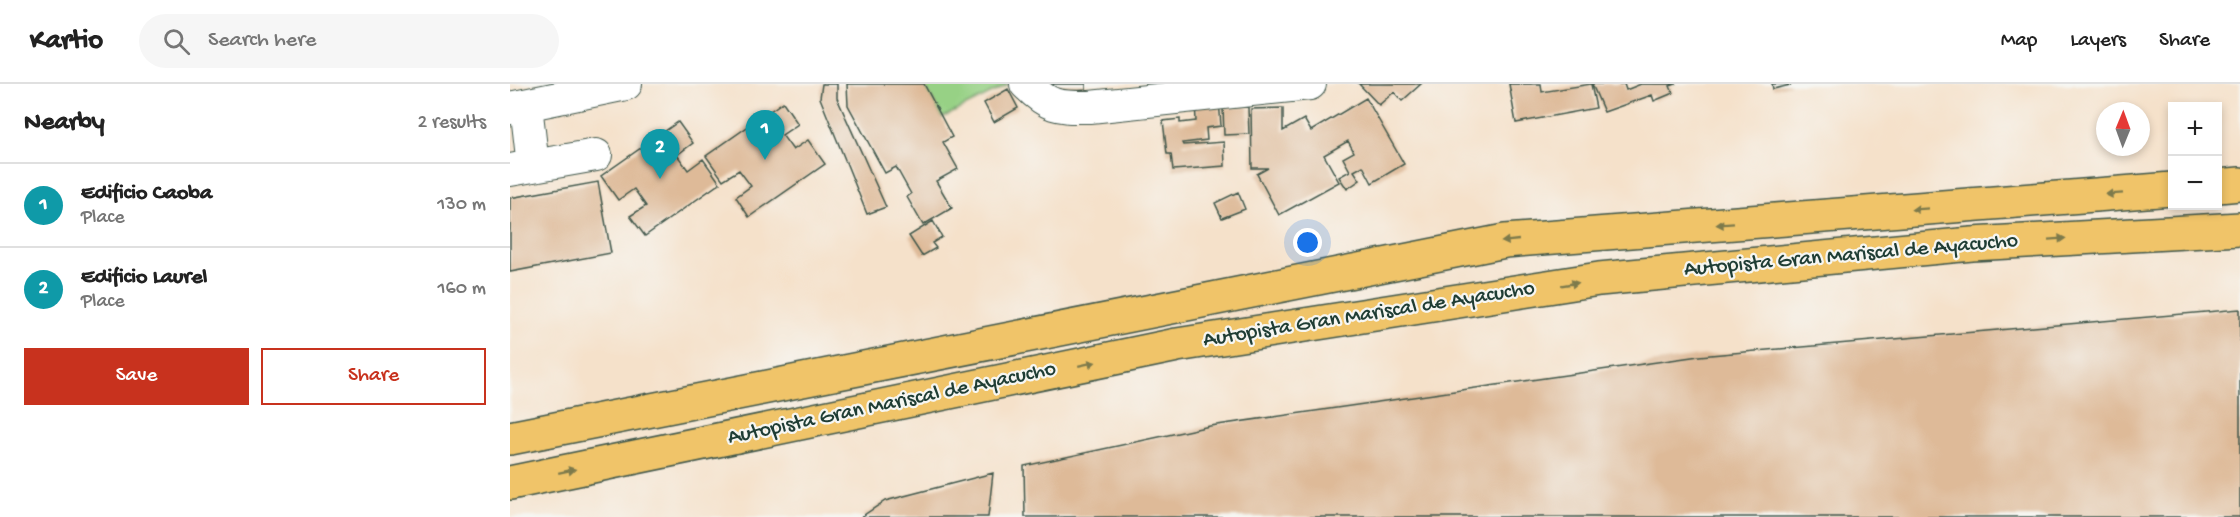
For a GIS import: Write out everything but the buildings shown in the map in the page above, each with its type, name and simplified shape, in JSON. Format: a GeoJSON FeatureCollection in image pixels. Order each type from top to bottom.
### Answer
{"type":"FeatureCollection","features":[{"type":"Feature","properties":{"kind":"highway"},"geometry":{"type":"LineString","coordinates":[[2222,186],[2240,184]]}},
{"type":"Feature","properties":{"kind":"highway","name":"Autopista Gran Mariscal de Ayacucho"},"geometry":{"type":"LineString","coordinates":[[510,438],[1505,241],[2168,189]]}},
{"type":"Feature","properties":{"kind":"highway","name":"Autopista Gran Mariscal de Ayacucho"},"geometry":{"type":"LineString","coordinates":[[510,483],[1178,345],[1599,279],[1972,244],[2240,229]]}},
{"type":"Feature","properties":{"kind":"street"},"geometry":{"type":"LineString","coordinates":[[596,154],[522,168],[518,107],[626,84]]}},
{"type":"Feature","properties":{"kind":"street"},"geometry":{"type":"LineString","coordinates":[[1026,84],[1038,97],[1058,107],[1090,107],[1311,84]]}},
{"type":"Feature","properties":{"kind":"green space"},"geometry":{"type":"Polygon","coordinates":[[[924,84],[1010,84],[942,118],[924,84]]]}},
{"type":"Feature","properties":{"kind":"place","name":"Edificio Caoba"},"geometry":{"type":"Point","coordinates":[765,160]}},
{"type":"Feature","properties":{"kind":"place","name":"Edificio Laurel"},"geometry":{"type":"Point","coordinates":[660,179]}}]}
